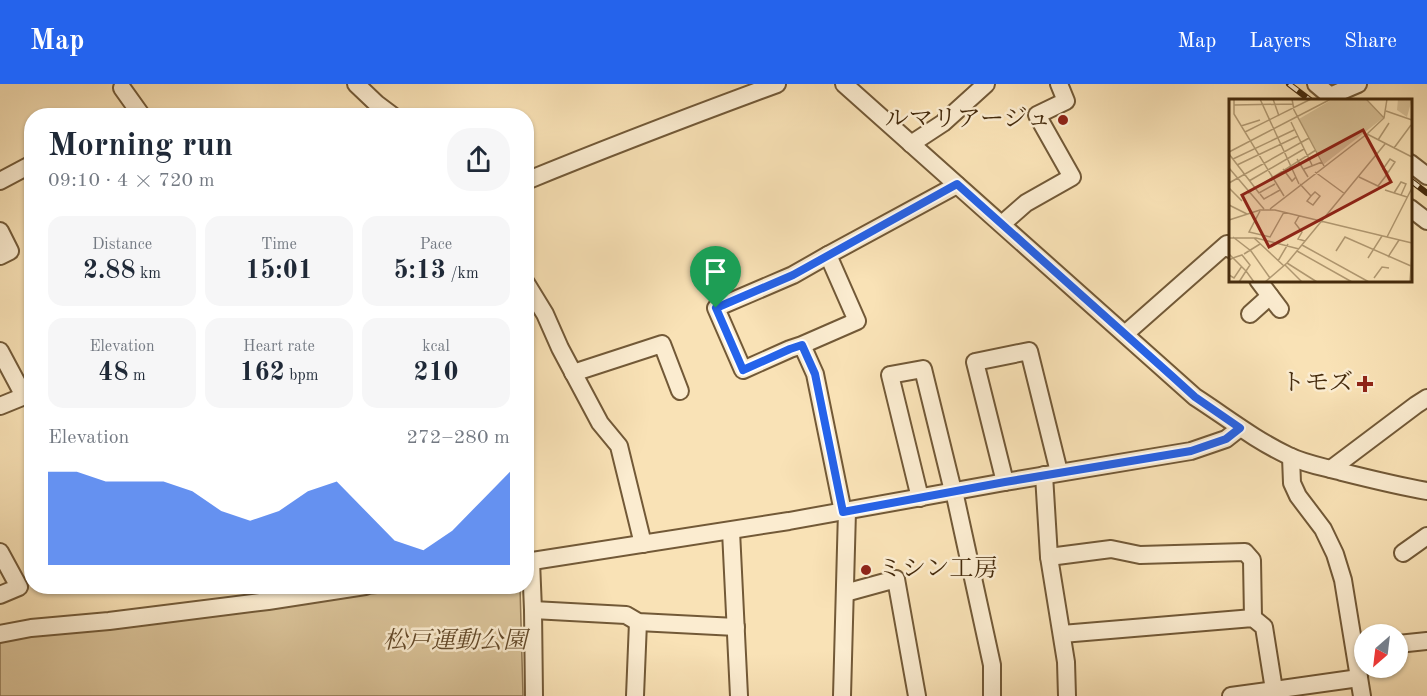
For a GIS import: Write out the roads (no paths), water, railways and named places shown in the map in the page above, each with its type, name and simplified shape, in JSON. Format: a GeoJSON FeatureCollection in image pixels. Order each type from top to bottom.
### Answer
{"type":"FeatureCollection","features":[{"type":"Feature","properties":{"kind":"street"},"geometry":{"type":"LineString","coordinates":[[356,84],[382,108]]}},
{"type":"Feature","properties":{"kind":"street"},"geometry":{"type":"LineString","coordinates":[[534,177],[680,119],[777,84]]}},
{"type":"Feature","properties":{"kind":"street"},"geometry":{"type":"LineString","coordinates":[[844,84],[1195,397],[1240,428],[1291,457],[1391,485],[1427,491]]}},
{"type":"Feature","properties":{"kind":"street"},"geometry":{"type":"LineString","coordinates":[[1002,224],[1026,203],[1072,177],[1037,115],[1066,101],[1059,84]]}},
{"type":"Feature","properties":{"kind":"street"},"geometry":{"type":"LineString","coordinates":[[1317,84],[1332,98],[1358,84]]}},
{"type":"Feature","properties":{"kind":"street"},"geometry":{"type":"LineString","coordinates":[[122,88],[132,108]]}},
{"type":"Feature","properties":{"kind":"street"},"geometry":{"type":"LineString","coordinates":[[911,144],[990,88]]}},
{"type":"Feature","properties":{"kind":"street"},"geometry":{"type":"LineString","coordinates":[[1412,165],[1427,176]]}},
{"type":"Feature","properties":{"kind":"street"},"geometry":{"type":"LineString","coordinates":[[0,181],[24,168]]}},
{"type":"Feature","properties":{"kind":"street"},"geometry":{"type":"LineString","coordinates":[[828,255],[857,321],[743,370],[716,308],[793,275],[828,255],[957,184]]}},
{"type":"Feature","properties":{"kind":"street"},"geometry":{"type":"LineString","coordinates":[[1412,210],[1427,221]]}},
{"type":"Feature","properties":{"kind":"street"},"geometry":{"type":"LineString","coordinates":[[0,231],[10,251],[0,256]]}},
{"type":"Feature","properties":{"kind":"street"},"geometry":{"type":"LineString","coordinates":[[1125,334],[1225,242]]}},
{"type":"Feature","properties":{"kind":"street"},"geometry":{"type":"LineString","coordinates":[[1250,314],[1275,303],[1259,282]]}},
{"type":"Feature","properties":{"kind":"street"},"geometry":{"type":"LineString","coordinates":[[534,296],[600,423],[619,446],[643,544]]}},
{"type":"Feature","properties":{"kind":"street"},"geometry":{"type":"LineString","coordinates":[[573,373],[662,344],[680,391]]}},
{"type":"Feature","properties":{"kind":"street"},"geometry":{"type":"LineString","coordinates":[[802,345],[815,374],[845,512],[842,696]]}},
{"type":"Feature","properties":{"kind":"street"},"geometry":{"type":"LineString","coordinates":[[0,351],[24,389]]}},
{"type":"Feature","properties":{"kind":"street"},"geometry":{"type":"LineString","coordinates":[[1005,482],[975,362],[1029,351],[1052,474],[1049,557],[1066,662],[1067,696]]}},
{"type":"Feature","properties":{"kind":"street"},"geometry":{"type":"LineString","coordinates":[[920,498],[890,375],[923,369],[954,491],[992,665],[992,696]]}},
{"type":"Feature","properties":{"kind":"street"},"geometry":{"type":"LineString","coordinates":[[0,406],[24,397]]}},
{"type":"Feature","properties":{"kind":"street"},"geometry":{"type":"LineString","coordinates":[[1331,469],[1427,398]]}},
{"type":"Feature","properties":{"kind":"street"},"geometry":{"type":"LineString","coordinates":[[534,561],[845,512],[1191,451],[1226,439],[1240,428]]}},
{"type":"Feature","properties":{"kind":"street"},"geometry":{"type":"LineString","coordinates":[[1291,457],[1292,483],[1298,496],[1323,530],[1335,554],[1354,624]]}},
{"type":"Feature","properties":{"kind":"street"},"geometry":{"type":"LineString","coordinates":[[731,531],[740,696]]}},
{"type":"Feature","properties":{"kind":"street"},"geometry":{"type":"LineString","coordinates":[[1403,553],[1427,536]]}},
{"type":"Feature","properties":{"kind":"street"},"geometry":{"type":"LineString","coordinates":[[1049,557],[1111,549],[1140,555],[1245,552],[1252,560],[1253,618]]}},
{"type":"Feature","properties":{"kind":"street"},"geometry":{"type":"LineString","coordinates":[[0,552],[19,586],[0,595]]}},
{"type":"Feature","properties":{"kind":"street"},"geometry":{"type":"LineString","coordinates":[[845,593],[896,579],[917,696]]}},
{"type":"Feature","properties":{"kind":"street"},"geometry":{"type":"LineString","coordinates":[[0,634],[31,628],[109,621],[266,594]]}},
{"type":"Feature","properties":{"kind":"street"},"geometry":{"type":"LineString","coordinates":[[532,594],[534,696]]}},
{"type":"Feature","properties":{"kind":"street"},"geometry":{"type":"LineString","coordinates":[[533,610],[626,615],[638,622],[736,627]]}},
{"type":"Feature","properties":{"kind":"street"},"geometry":{"type":"LineString","coordinates":[[1062,634],[1253,618],[1264,627],[1274,693]]}},
{"type":"Feature","properties":{"kind":"street"},"geometry":{"type":"LineString","coordinates":[[635,696],[638,622]]}},
{"type":"Feature","properties":{"kind":"street"},"geometry":{"type":"LineString","coordinates":[[1408,643],[1427,641]]}},
{"type":"Feature","properties":{"kind":"street"},"geometry":{"type":"LineString","coordinates":[[1231,696],[1274,693],[1359,678],[1362,696]]}},
{"type":"Feature","properties":{"kind":"railway"},"geometry":{"type":"LineString","coordinates":[[1289,84],[1309,99]]}},
{"type":"Feature","properties":{"kind":"railway"},"geometry":{"type":"LineString","coordinates":[[1412,182],[1427,193]]}},
{"type":"Feature","properties":{"kind":"place","name":"ルマリアージュ"},"geometry":{"type":"Point","coordinates":[1063,120]}},
{"type":"Feature","properties":{"kind":"place","name":"トモズ"},"geometry":{"type":"Point","coordinates":[1365,384]}},
{"type":"Feature","properties":{"kind":"place","name":"ミシン工房"},"geometry":{"type":"Point","coordinates":[866,570]}},
{"type":"Feature","properties":{"kind":"park label","name":"松戸運動公園"},"geometry":{"type":"Point","coordinates":[455,642]}}]}
